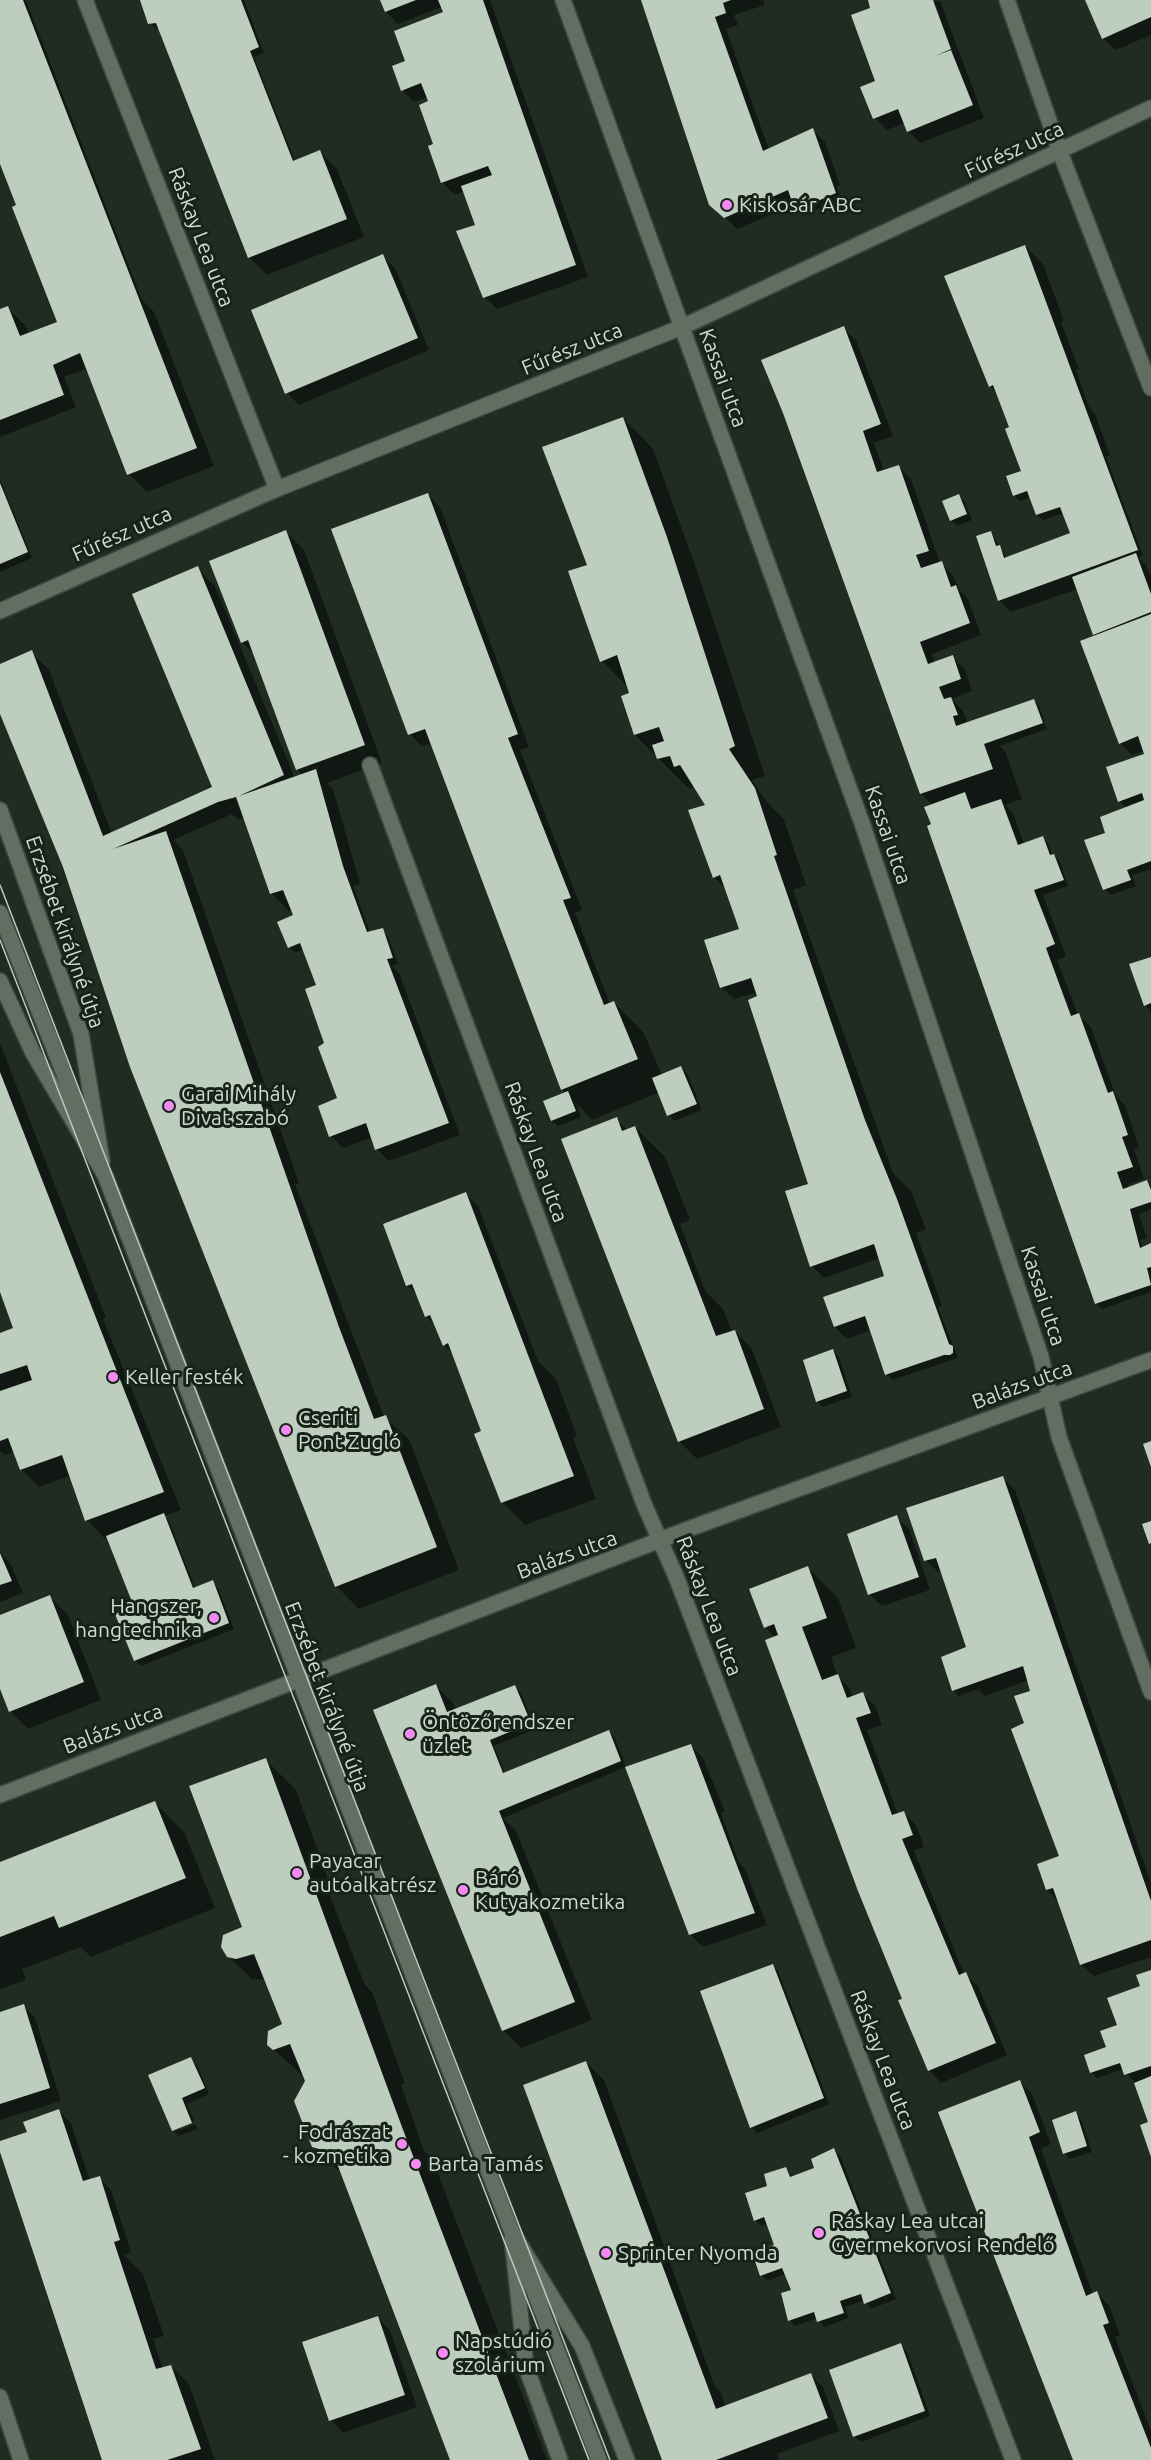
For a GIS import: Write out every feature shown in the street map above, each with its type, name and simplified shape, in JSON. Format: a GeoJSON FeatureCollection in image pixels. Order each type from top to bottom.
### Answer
{"type":"FeatureCollection","features":[{"type":"Feature","properties":{"kind":"street","name":"Ráskay Lea utca"},"geometry":{"type":"LineString","coordinates":[[85,0],[277,489]]}},
{"type":"Feature","properties":{"kind":"street","name":"Kassai utca"},"geometry":{"type":"LineString","coordinates":[[563,0],[862,823],[1041,1357],[1059,1437],[1151,1692]]}},
{"type":"Feature","properties":{"kind":"street"},"geometry":{"type":"LineString","coordinates":[[1007,0],[1060,152],[1151,388]]}},
{"type":"Feature","properties":{"kind":"street","name":"Fűrész utca"},"geometry":{"type":"LineString","coordinates":[[0,611],[277,489],[682,327],[1151,108]]}},
{"type":"Feature","properties":{"kind":"street","name":"Ráskay Lea utca"},"geometry":{"type":"LineString","coordinates":[[370,765],[636,1482],[661,1542],[1012,2460]]}},
{"type":"Feature","properties":{"kind":"street","name":"Erzsébet királyné útja"},"geometry":{"type":"LineString","coordinates":[[0,810],[81,1034],[94,1123],[105,1176],[512,2232],[582,2346],[627,2460]]}},
{"type":"Feature","properties":{"kind":"street"},"geometry":{"type":"LineString","coordinates":[[0,913],[105,1176]]}},
{"type":"Feature","properties":{"kind":"street","name":"Erzsébet királyné útja"},"geometry":{"type":"LineString","coordinates":[[0,981],[33,1053],[105,1176]]}},
{"type":"Feature","properties":{"kind":"street","name":"Balázs utca"},"geometry":{"type":"LineString","coordinates":[[0,1796],[381,1646],[1151,1360]]}},
{"type":"Feature","properties":{"kind":"street"},"geometry":{"type":"LineString","coordinates":[[512,2232],[599,2460]]}},
{"type":"Feature","properties":{"kind":"street","name":"Erzsébet királyné útja"},"geometry":{"type":"LineString","coordinates":[[512,2232],[526,2367],[560,2460]]}},
{"type":"Feature","properties":{"kind":"street"},"geometry":{"type":"LineString","coordinates":[[0,2397],[21,2460]]}},
{"type":"Feature","properties":{"kind":"building"},"geometry":{"type":"Polygon","coordinates":[[[0,0],[23,0],[197,448],[127,475],[80,353],[53,365],[64,395],[0,420],[0,309],[8,306],[20,336],[57,322],[12,207],[16,205],[0,164],[0,0]]]}},
{"type":"Feature","properties":{"kind":"building"},"geometry":{"type":"Polygon","coordinates":[[[140,0],[241,0],[259,47],[250,51],[293,161],[320,150],[347,219],[248,258],[156,23],[148,24],[140,0]]]}},
{"type":"Feature","properties":{"kind":"building"},"geometry":{"type":"Polygon","coordinates":[[[380,0],[416,0],[385,12],[380,0]]]}},
{"type":"Feature","properties":{"kind":"building"},"geometry":{"type":"Polygon","coordinates":[[[438,0],[483,0],[576,265],[483,298],[456,231],[475,225],[461,186],[492,175],[488,166],[441,183],[428,146],[433,144],[419,105],[428,101],[421,83],[401,91],[392,66],[405,61],[394,31],[443,12],[438,0]]]}},
{"type":"Feature","properties":{"kind":"building"},"geometry":{"type":"Polygon","coordinates":[[[641,0],[731,0],[723,3],[726,13],[715,17],[763,151],[813,128],[836,193],[795,211],[788,190],[724,218],[709,205],[641,0]]]}},
{"type":"Feature","properties":{"kind":"building"},"geometry":{"type":"Polygon","coordinates":[[[868,0],[933,0],[951,49],[935,56],[951,50],[973,105],[907,132],[898,109],[873,119],[860,87],[875,81],[851,15],[870,8],[868,0]]]}},
{"type":"Feature","properties":{"kind":"building"},"geometry":{"type":"Polygon","coordinates":[[[1085,0],[1151,0],[1151,17],[1102,39],[1085,0]]]}},
{"type":"Feature","properties":{"kind":"building"},"geometry":{"type":"Polygon","coordinates":[[[1025,245],[1138,550],[998,601],[976,536],[991,531],[996,546],[1000,545],[1004,558],[1070,533],[1060,507],[1036,515],[1027,491],[1013,496],[1006,476],[1021,471],[1005,429],[1009,427],[993,385],[989,387],[944,276],[1025,245]]]}},
{"type":"Feature","properties":{"kind":"building"},"geometry":{"type":"Polygon","coordinates":[[[383,254],[418,338],[285,394],[251,310],[383,254]]]}},
{"type":"Feature","properties":{"kind":"building"},"geometry":{"type":"Polygon","coordinates":[[[844,326],[881,424],[863,431],[877,472],[899,465],[929,551],[916,555],[921,568],[942,561],[951,587],[956,585],[970,623],[920,642],[928,664],[953,655],[961,679],[939,687],[944,699],[951,697],[958,715],[953,716],[956,726],[1034,699],[1043,723],[984,744],[993,769],[920,794],[783,413],[761,360],[844,326]]]}},
{"type":"Feature","properties":{"kind":"building"},"geometry":{"type":"Polygon","coordinates":[[[623,417],[667,537],[735,746],[729,749],[755,788],[777,855],[774,856],[865,1120],[897,1199],[949,1344],[953,1346],[953,1353],[950,1355],[885,1375],[865,1316],[834,1327],[823,1297],[884,1276],[874,1244],[810,1267],[785,1191],[808,1184],[748,1000],[757,996],[751,978],[720,988],[704,940],[739,929],[720,875],[713,878],[688,810],[705,805],[680,765],[674,767],[670,756],[657,759],[652,745],[664,741],[659,727],[634,735],[621,696],[629,693],[617,655],[600,662],[568,571],[587,565],[542,447],[623,417]]]}},
{"type":"Feature","properties":{"kind":"building"},"geometry":{"type":"Polygon","coordinates":[[[0,483],[28,552],[0,564],[0,483]]]}},
{"type":"Feature","properties":{"kind":"building"},"geometry":{"type":"Polygon","coordinates":[[[428,493],[518,734],[508,738],[571,898],[563,900],[604,1005],[614,1001],[638,1059],[561,1090],[425,729],[408,735],[331,529],[428,493]]]}},
{"type":"Feature","properties":{"kind":"building"},"geometry":{"type":"Polygon","coordinates":[[[959,494],[967,514],[950,521],[942,501],[959,494]]]}},
{"type":"Feature","properties":{"kind":"building"},"geometry":{"type":"Polygon","coordinates":[[[286,530],[365,745],[296,770],[248,640],[241,643],[209,561],[286,530]]]}},
{"type":"Feature","properties":{"kind":"building"},"geometry":{"type":"Polygon","coordinates":[[[1136,553],[1151,594],[1151,612],[1093,635],[1072,577],[1136,553]]]}},
{"type":"Feature","properties":{"kind":"building"},"geometry":{"type":"Polygon","coordinates":[[[198,566],[284,775],[239,796],[316,769],[343,866],[367,932],[383,928],[393,958],[387,959],[449,1123],[375,1150],[366,1123],[329,1137],[318,1106],[337,1098],[318,1047],[324,1043],[305,989],[316,985],[300,943],[288,948],[277,922],[293,915],[283,890],[270,894],[236,797],[218,802],[113,849],[166,831],[339,1327],[374,1419],[386,1415],[437,1547],[335,1587],[130,1067],[63,867],[0,714],[0,664],[32,650],[103,836],[212,787],[132,594],[198,566]]]}},
{"type":"Feature","properties":{"kind":"building"},"geometry":{"type":"Polygon","coordinates":[[[1151,614],[1151,861],[1127,870],[1131,880],[1103,890],[1084,840],[1105,833],[1100,817],[1144,800],[1142,793],[1118,802],[1106,767],[1144,754],[1138,736],[1119,744],[1080,641],[1151,614]]]}},
{"type":"Feature","properties":{"kind":"building"},"geometry":{"type":"Polygon","coordinates":[[[965,792],[971,809],[1001,799],[1018,845],[1043,836],[1050,855],[1054,854],[1064,880],[1034,890],[1055,944],[1046,948],[1071,1016],[1079,1013],[1108,1093],[1113,1091],[1128,1135],[1122,1137],[1133,1167],[1117,1172],[1123,1189],[1147,1180],[1151,1190],[1151,1202],[1130,1209],[1140,1248],[1151,1243],[1151,1267],[1147,1268],[1151,1285],[1095,1304],[927,826],[931,824],[924,807],[965,792]]]}},
{"type":"Feature","properties":{"kind":"building"},"geometry":{"type":"Polygon","coordinates":[[[1151,957],[1151,1003],[1144,1006],[1129,964],[1151,957]]]}},
{"type":"Feature","properties":{"kind":"building"},"geometry":{"type":"Polygon","coordinates":[[[681,1066],[697,1104],[667,1116],[652,1078],[681,1066]]]}},
{"type":"Feature","properties":{"kind":"building"},"geometry":{"type":"Polygon","coordinates":[[[0,1072],[164,1492],[85,1521],[62,1455],[20,1470],[8,1438],[0,1441],[0,1391],[32,1380],[27,1365],[0,1374],[0,1333],[13,1328],[0,1292],[0,1072]]]}},
{"type":"Feature","properties":{"kind":"building"},"geometry":{"type":"Polygon","coordinates":[[[568,1091],[576,1111],[551,1121],[543,1101],[568,1091]]]}},
{"type":"Feature","properties":{"kind":"building"},"geometry":{"type":"Polygon","coordinates":[[[617,1117],[622,1131],[635,1126],[716,1336],[735,1330],[764,1409],[678,1442],[561,1139],[617,1117]]]}},
{"type":"Feature","properties":{"kind":"building"},"geometry":{"type":"Polygon","coordinates":[[[466,1192],[574,1476],[501,1503],[474,1434],[481,1431],[448,1343],[443,1346],[430,1315],[425,1317],[412,1284],[406,1286],[383,1224],[466,1192]]]}},
{"type":"Feature","properties":{"kind":"building"},"geometry":{"type":"Polygon","coordinates":[[[833,1349],[847,1391],[816,1402],[803,1360],[833,1349]]]}},
{"type":"Feature","properties":{"kind":"building"},"geometry":{"type":"Polygon","coordinates":[[[1151,1441],[1151,1467],[1143,1444],[1151,1441]]]}},
{"type":"Feature","properties":{"kind":"building"},"geometry":{"type":"Polygon","coordinates":[[[1003,1476],[1151,1901],[1151,1940],[1080,1965],[1053,1888],[1046,1890],[1037,1864],[1059,1856],[1011,1729],[1024,1723],[1014,1696],[1030,1691],[1023,1666],[952,1691],[941,1657],[966,1647],[936,1558],[924,1561],[906,1508],[1003,1476]]]}},
{"type":"Feature","properties":{"kind":"building"},"geometry":{"type":"Polygon","coordinates":[[[164,1513],[193,1588],[213,1580],[229,1623],[134,1661],[115,1614],[134,1607],[106,1536],[164,1513]]]}},
{"type":"Feature","properties":{"kind":"building"},"geometry":{"type":"Polygon","coordinates":[[[897,1515],[919,1577],[868,1595],[847,1534],[897,1515]]]}},
{"type":"Feature","properties":{"kind":"building"},"geometry":{"type":"Polygon","coordinates":[[[1151,1521],[1151,1543],[1149,1544],[1142,1524],[1151,1521]]]}},
{"type":"Feature","properties":{"kind":"building"},"geometry":{"type":"Polygon","coordinates":[[[0,1553],[12,1581],[0,1585],[0,1553]]]}},
{"type":"Feature","properties":{"kind":"building"},"geometry":{"type":"Polygon","coordinates":[[[808,1566],[827,1618],[802,1627],[822,1680],[838,1674],[847,1698],[863,1692],[871,1713],[856,1718],[892,1815],[904,1811],[913,1835],[902,1839],[959,1975],[966,1972],[996,2043],[928,2071],[898,2000],[902,1999],[858,1891],[765,1640],[778,1635],[774,1624],[764,1628],[749,1589],[808,1566]]]}},
{"type":"Feature","properties":{"kind":"building"},"geometry":{"type":"Polygon","coordinates":[[[50,1595],[84,1682],[9,1712],[0,1689],[0,1615],[50,1595]]]}},
{"type":"Feature","properties":{"kind":"building"},"geometry":{"type":"Polygon","coordinates":[[[436,1684],[447,1712],[515,1685],[531,1723],[490,1740],[503,1773],[609,1730],[621,1761],[499,1811],[575,2002],[502,2031],[373,1710],[436,1684]]]}},
{"type":"Feature","properties":{"kind":"building"},"geometry":{"type":"Polygon","coordinates":[[[691,1744],[755,1913],[689,1935],[625,1767],[691,1744]]]}},
{"type":"Feature","properties":{"kind":"building"},"geometry":{"type":"Polygon","coordinates":[[[266,1758],[402,2127],[529,2460],[450,2460],[333,2153],[312,2147],[294,2101],[305,2081],[290,2044],[273,2050],[267,2045],[268,2031],[282,2024],[254,1954],[236,1959],[227,1957],[221,1947],[223,1935],[242,1927],[189,1786],[266,1758]]]}},
{"type":"Feature","properties":{"kind":"building"},"geometry":{"type":"Polygon","coordinates":[[[155,1801],[186,1878],[59,1928],[54,1916],[0,1937],[0,1862],[155,1801]]]}},
{"type":"Feature","properties":{"kind":"building"},"geometry":{"type":"Polygon","coordinates":[[[773,1964],[824,2098],[750,2128],[700,1991],[773,1964]]]}},
{"type":"Feature","properties":{"kind":"building"},"geometry":{"type":"Polygon","coordinates":[[[1151,1970],[1151,2066],[1124,2075],[1120,2063],[1090,2073],[1084,2055],[1106,2047],[1100,2031],[1117,2025],[1107,1998],[1140,1986],[1136,1975],[1151,1970]]]}},
{"type":"Feature","properties":{"kind":"building"},"geometry":{"type":"Polygon","coordinates":[[[24,2004],[50,2088],[0,2104],[0,2012],[24,2004]]]}},
{"type":"Feature","properties":{"kind":"building"},"geometry":{"type":"Polygon","coordinates":[[[191,2057],[205,2088],[182,2098],[192,2123],[172,2131],[148,2075],[191,2057]]]}},
{"type":"Feature","properties":{"kind":"building"},"geometry":{"type":"Polygon","coordinates":[[[586,2061],[716,2409],[811,2373],[828,2418],[716,2460],[662,2460],[523,2085],[586,2061]]]}},
{"type":"Feature","properties":{"kind":"building"},"geometry":{"type":"Polygon","coordinates":[[[1151,2076],[1151,2157],[1140,2125],[1148,2122],[1134,2083],[1151,2076]]]}},
{"type":"Feature","properties":{"kind":"building"},"geometry":{"type":"Polygon","coordinates":[[[1020,2080],[1040,2132],[1029,2137],[1086,2296],[1097,2291],[1109,2323],[1103,2325],[1151,2448],[1151,2460],[1073,2460],[938,2112],[1020,2080]]]}},
{"type":"Feature","properties":{"kind":"building"},"geometry":{"type":"Polygon","coordinates":[[[59,2109],[83,2181],[100,2176],[120,2240],[114,2242],[156,2369],[171,2365],[201,2449],[167,2460],[102,2460],[0,2152],[0,2141],[27,2132],[23,2122],[59,2109]]]}},
{"type":"Feature","properties":{"kind":"building"},"geometry":{"type":"Polygon","coordinates":[[[1076,2111],[1087,2146],[1063,2154],[1052,2120],[1076,2111]]]}},
{"type":"Feature","properties":{"kind":"building","name":"Ráskay Lea utcai Gyermekorvosi Rendelő"},"geometry":{"type":"Polygon","coordinates":[[[834,2148],[891,2293],[864,2304],[861,2294],[840,2301],[844,2313],[817,2322],[814,2312],[788,2321],[781,2293],[791,2290],[782,2268],[760,2276],[752,2252],[774,2245],[764,2217],[754,2221],[745,2193],[767,2186],[764,2174],[786,2167],[790,2177],[814,2168],[811,2159],[834,2148]]]}},
{"type":"Feature","properties":{"kind":"building"},"geometry":{"type":"Polygon","coordinates":[[[378,2316],[405,2395],[329,2421],[302,2342],[378,2316]]]}},
{"type":"Feature","properties":{"kind":"building"},"geometry":{"type":"Polygon","coordinates":[[[901,2343],[925,2411],[853,2437],[829,2370],[901,2343]]]}},
{"type":"Feature","properties":{"kind":"tram line"},"geometry":{"type":"LineString","coordinates":[[0,885],[610,2460]]}},
{"type":"Feature","properties":{"kind":"tram line"},"geometry":{"type":"LineString","coordinates":[[0,940],[589,2460]]}},
{"type":"Feature","properties":{"kind":"place","name":"Kiskosár ABC"},"geometry":{"type":"Point","coordinates":[727,205]}},
{"type":"Feature","properties":{"kind":"place","name":"Garai Mihály Divat szabó"},"geometry":{"type":"Point","coordinates":[169,1106]}},
{"type":"Feature","properties":{"kind":"place","name":"Keller festék"},"geometry":{"type":"Point","coordinates":[113,1377]}},
{"type":"Feature","properties":{"kind":"place","name":"Cseriti Pont Zugló"},"geometry":{"type":"Point","coordinates":[286,1430]}},
{"type":"Feature","properties":{"kind":"place","name":"Hangszer, hangtechnika"},"geometry":{"type":"Point","coordinates":[214,1618]}},
{"type":"Feature","properties":{"kind":"place","name":"Öntözőrendszer üzlet"},"geometry":{"type":"Point","coordinates":[410,1734]}},
{"type":"Feature","properties":{"kind":"place","name":"Payacar autóalkatrész"},"geometry":{"type":"Point","coordinates":[297,1873]}},
{"type":"Feature","properties":{"kind":"place","name":"Báró Kutyakozmetika"},"geometry":{"type":"Point","coordinates":[463,1890]}},
{"type":"Feature","properties":{"kind":"place","name":"Fodrászat - kozmetika"},"geometry":{"type":"Point","coordinates":[402,2144]}},
{"type":"Feature","properties":{"kind":"place","name":"Barta Tamás"},"geometry":{"type":"Point","coordinates":[416,2164]}},
{"type":"Feature","properties":{"kind":"place","name":"Ráskay Lea utcai Gyermekorvosi Rendelő"},"geometry":{"type":"Point","coordinates":[819,2233]}},
{"type":"Feature","properties":{"kind":"place","name":"Sprinter Nyomda"},"geometry":{"type":"Point","coordinates":[606,2253]}},
{"type":"Feature","properties":{"kind":"place","name":"Napstúdió szolárium"},"geometry":{"type":"Point","coordinates":[443,2353]}}]}
